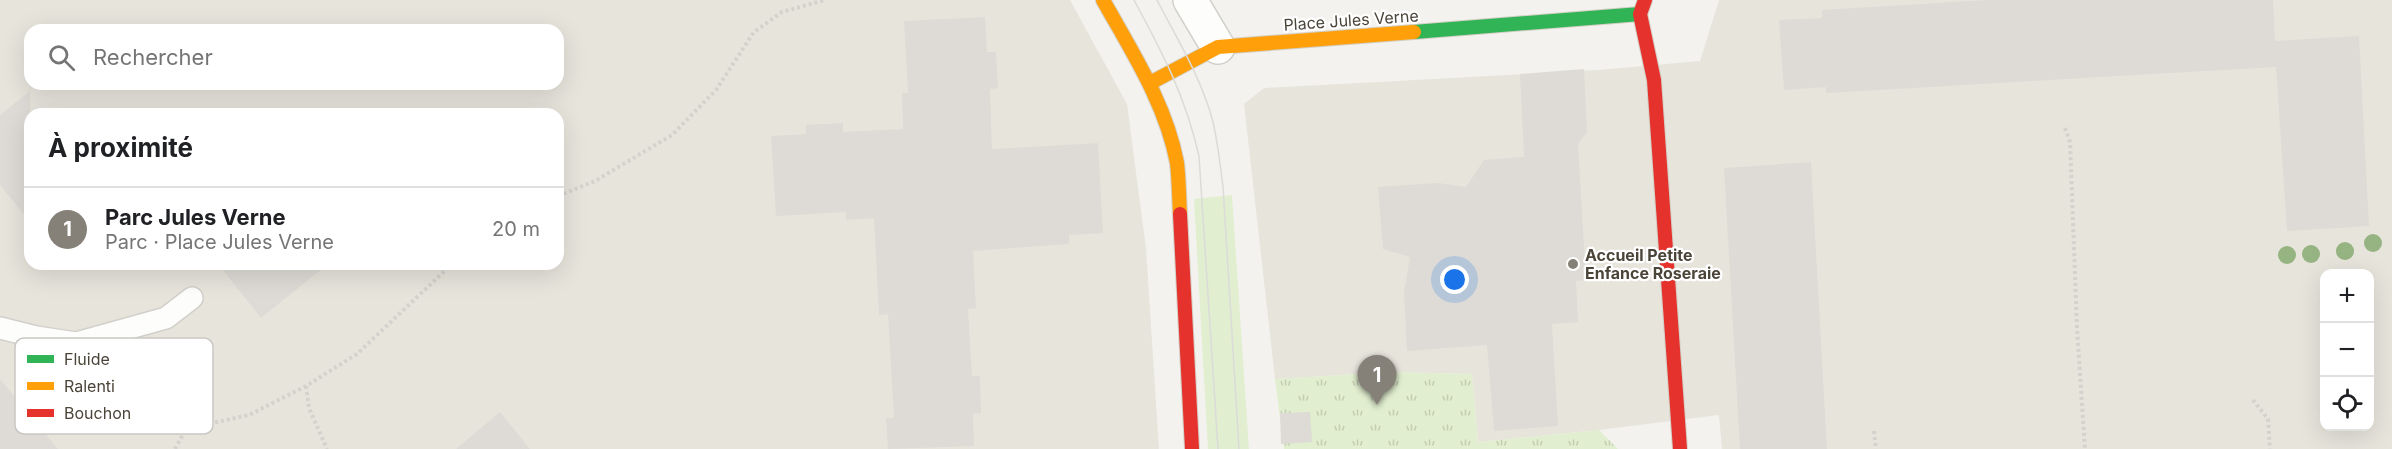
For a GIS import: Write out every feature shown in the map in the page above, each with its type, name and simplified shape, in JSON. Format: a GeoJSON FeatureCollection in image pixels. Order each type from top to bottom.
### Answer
{"type":"FeatureCollection","features":[{"type":"Feature","properties":{"kind":"street"},"geometry":{"type":"LineString","coordinates":[[1103,0],[1150,83],[1171,138],[1177,165],[1192,449]]}},
{"type":"Feature","properties":{"kind":"street"},"geometry":{"type":"LineString","coordinates":[[1190,0],[1218,47]]}},
{"type":"Feature","properties":{"kind":"street"},"geometry":{"type":"LineString","coordinates":[[1644,0],[1640,14],[1654,80],[1680,449]]}},
{"type":"Feature","properties":{"kind":"street","name":"Place Jules Verne"},"geometry":{"type":"LineString","coordinates":[[1150,83],[1218,47],[1640,14]]}},
{"type":"Feature","properties":{"kind":"lane"},"geometry":{"type":"LineString","coordinates":[[96,338],[166,318],[192,298]]}},
{"type":"Feature","properties":{"kind":"lane"},"geometry":{"type":"LineString","coordinates":[[0,328],[43,338]]}},
{"type":"Feature","properties":{"kind":"path"},"geometry":{"type":"LineString","coordinates":[[564,194],[595,181],[672,135],[716,90],[754,32],[782,12],[825,0]]}},
{"type":"Feature","properties":{"kind":"path"},"geometry":{"type":"LineString","coordinates":[[2065,128],[2070,142],[2077,328],[2085,449]]}},
{"type":"Feature","properties":{"kind":"path"},"geometry":{"type":"LineString","coordinates":[[213,423],[249,415],[306,386],[357,354],[446,270]]}},
{"type":"Feature","properties":{"kind":"path"},"geometry":{"type":"LineString","coordinates":[[124,331],[127,338]]}},
{"type":"Feature","properties":{"kind":"path"},"geometry":{"type":"LineString","coordinates":[[306,386],[309,408],[327,449]]}},
{"type":"Feature","properties":{"kind":"path"},"geometry":{"type":"LineString","coordinates":[[2253,400],[2268,418],[2270,449]]}},
{"type":"Feature","properties":{"kind":"path"},"geometry":{"type":"LineString","coordinates":[[1874,431],[1876,449]]}},
{"type":"Feature","properties":{"kind":"path"},"geometry":{"type":"LineString","coordinates":[[175,449],[183,434]]}},
{"type":"Feature","properties":{"kind":"shaded area"},"geometry":{"type":"Polygon","coordinates":[[[0,0],[1070,0],[1127,104],[1146,248],[1159,449],[0,449],[0,0]]]}},
{"type":"Feature","properties":{"kind":"shaded area"},"geometry":{"type":"Polygon","coordinates":[[[1719,0],[2392,0],[2392,449],[1722,449],[1719,415],[1478,442],[1472,374],[1393,372],[1275,379],[1244,104],[1264,88],[1598,70],[1700,61],[1719,0]]]}},
{"type":"Feature","properties":{"kind":"green space"},"geometry":{"type":"Polygon","coordinates":[[[1232,195],[1249,449],[1208,449],[1194,199],[1232,195]]]}},
{"type":"Feature","properties":{"kind":"green space"},"geometry":{"type":"Polygon","coordinates":[[[1393,372],[1472,374],[1478,442],[1599,430],[1618,449],[1284,449],[1275,379],[1393,372]]]}},
{"type":"Feature","properties":{"kind":"building"},"geometry":{"type":"Polygon","coordinates":[[[1986,0],[2273,0],[2275,41],[2359,36],[2369,226],[2287,231],[2276,67],[1826,93],[1826,87],[1784,90],[1779,20],[1822,18],[1822,10],[1986,0]]]}},
{"type":"Feature","properties":{"kind":"building"},"geometry":{"type":"Polygon","coordinates":[[[985,17],[987,52],[996,52],[998,88],[990,89],[992,149],[1098,143],[1103,233],[1069,235],[1069,244],[973,251],[976,308],[968,309],[972,376],[980,376],[981,413],[973,414],[974,446],[888,449],[886,418],[894,418],[888,314],[879,315],[874,218],[846,220],[846,212],[776,216],[771,136],[806,134],[806,125],[843,123],[843,132],[903,129],[902,93],[908,93],[904,21],[985,17]]]}},
{"type":"Feature","properties":{"kind":"building"},"geometry":{"type":"Polygon","coordinates":[[[1584,69],[1587,132],[1578,144],[1586,280],[1576,281],[1578,322],[1552,324],[1558,426],[1494,431],[1487,345],[1407,351],[1404,293],[1410,257],[1383,249],[1378,187],[1438,183],[1466,187],[1484,160],[1524,157],[1520,74],[1584,69]]]}},
{"type":"Feature","properties":{"kind":"building"},"geometry":{"type":"Polygon","coordinates":[[[30,91],[30,108],[24,108],[24,215],[0,185],[0,115],[30,91]]]}},
{"type":"Feature","properties":{"kind":"building"},"geometry":{"type":"Polygon","coordinates":[[[1811,162],[1827,449],[1740,449],[1724,168],[1811,162]]]}},
{"type":"Feature","properties":{"kind":"building"},"geometry":{"type":"Polygon","coordinates":[[[223,270],[321,270],[261,318],[223,270]]]}},
{"type":"Feature","properties":{"kind":"building"},"geometry":{"type":"Polygon","coordinates":[[[0,379],[15,397],[15,434],[46,434],[58,449],[0,449],[0,379]]]}},
{"type":"Feature","properties":{"kind":"building"},"geometry":{"type":"Polygon","coordinates":[[[500,412],[530,449],[456,449],[500,412]]]}},
{"type":"Feature","properties":{"kind":"building"},"geometry":{"type":"Polygon","coordinates":[[[1310,412],[1312,442],[1281,444],[1280,413],[1310,412]]]}},
{"type":"Feature","properties":{"kind":"tram line"},"geometry":{"type":"LineString","coordinates":[[1134,0],[1164,57],[1180,94],[1199,156],[1218,449]]}},
{"type":"Feature","properties":{"kind":"tram line"},"geometry":{"type":"LineString","coordinates":[[1157,0],[1202,90],[1216,138],[1223,186],[1239,449]]}},
{"type":"Feature","properties":{"kind":"traffic: fast"},"geometry":{"type":"LineString","coordinates":[[1414,32],[1640,14]]}},
{"type":"Feature","properties":{"kind":"traffic: slow"},"geometry":{"type":"LineString","coordinates":[[1103,0],[1147,79],[1165,120],[1177,163],[1180,214]]}},
{"type":"Feature","properties":{"kind":"traffic: slow"},"geometry":{"type":"LineString","coordinates":[[1150,83],[1218,47],[1414,32]]}},
{"type":"Feature","properties":{"kind":"traffic: jam"},"geometry":{"type":"LineString","coordinates":[[1645,0],[1640,14],[1654,80],[1680,449]]}},
{"type":"Feature","properties":{"kind":"traffic: jam"},"geometry":{"type":"LineString","coordinates":[[1180,214],[1192,449]]}},
{"type":"Feature","properties":{"kind":"place","name":"Accueil Petite Enfance Roseraie"},"geometry":{"type":"Point","coordinates":[1573,264]}},
{"type":"Feature","properties":{"kind":"place","name":"Parc Jules Verne"},"geometry":{"type":"Point","coordinates":[1377,405]}}]}
